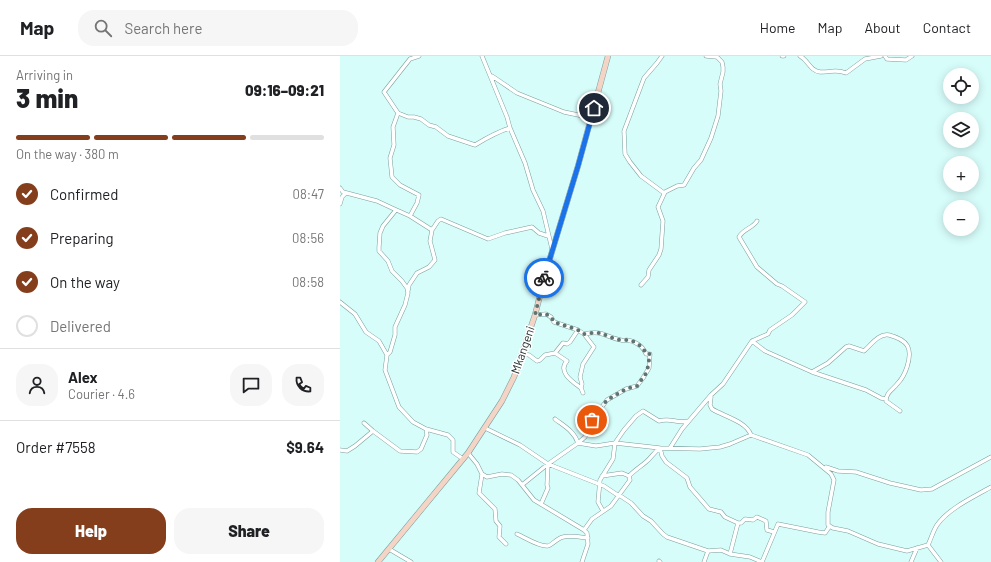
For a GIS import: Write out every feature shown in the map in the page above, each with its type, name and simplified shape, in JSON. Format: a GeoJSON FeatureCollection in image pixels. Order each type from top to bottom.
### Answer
{"type":"FeatureCollection","features":[{"type":"Feature","properties":{"kind":"street"},"geometry":{"type":"LineString","coordinates":[[419,56],[410,59],[384,92],[398,113],[408,117],[421,119],[436,127],[448,136],[475,145],[487,137],[493,136],[510,128]]}},
{"type":"Feature","properties":{"kind":"street"},"geometry":{"type":"LineString","coordinates":[[482,56],[525,164],[533,190],[543,211],[552,249]]}},
{"type":"Feature","properties":{"kind":"street","name":"Mkangeni"},"geometry":{"type":"LineString","coordinates":[[378,562],[468,453],[504,397],[514,376],[523,354],[535,315],[552,249],[576,173],[608,56]]}},
{"type":"Feature","properties":{"kind":"street"},"geometry":{"type":"LineString","coordinates":[[662,56],[658,63],[644,78],[624,131],[625,154],[630,162],[641,176],[664,194]]}},
{"type":"Feature","properties":{"kind":"street"},"geometry":{"type":"LineString","coordinates":[[641,285],[648,277],[649,270],[659,255],[661,248],[663,218],[658,207],[664,194],[677,186],[684,185],[694,168],[701,160],[711,138],[718,116],[721,91],[720,84],[723,72],[722,62],[716,56],[706,56]]}},
{"type":"Feature","properties":{"kind":"street"},"geometry":{"type":"LineString","coordinates":[[800,56],[806,59],[809,67],[814,70],[821,72],[834,70],[846,73],[865,59],[881,56]]}},
{"type":"Feature","properties":{"kind":"street"},"geometry":{"type":"LineString","coordinates":[[885,56],[887,59],[906,60],[912,56]]}},
{"type":"Feature","properties":{"kind":"street"},"geometry":{"type":"LineString","coordinates":[[491,76],[517,93],[564,112],[583,116],[590,121]]}},
{"type":"Feature","properties":{"kind":"street"},"geometry":{"type":"LineString","coordinates":[[398,113],[393,127],[394,145],[390,158],[392,177],[400,185],[419,195],[417,203],[410,216]]}},
{"type":"Feature","properties":{"kind":"street"},"geometry":{"type":"LineString","coordinates":[[340,188],[343,192],[377,201],[410,216],[432,230]]}},
{"type":"Feature","properties":{"kind":"street"},"geometry":{"type":"LineString","coordinates":[[340,204],[342,197],[346,193]]}},
{"type":"Feature","properties":{"kind":"street"},"geometry":{"type":"LineString","coordinates":[[396,210],[383,226],[380,233],[379,251],[388,261],[392,271],[407,288],[408,293]]}},
{"type":"Feature","properties":{"kind":"street"},"geometry":{"type":"LineString","coordinates":[[463,459],[453,452],[453,440],[448,435],[426,429],[412,422],[399,407],[385,370],[387,355],[390,352],[396,335],[395,327],[405,305],[409,285],[417,273],[429,268],[435,260],[430,241],[432,230],[441,219],[486,239],[530,227],[534,228],[539,233],[548,236]]}},
{"type":"Feature","properties":{"kind":"street"},"geometry":{"type":"LineString","coordinates":[[670,448],[682,429],[711,395],[723,384],[752,341],[768,334],[770,330],[792,314],[805,302],[777,284],[757,267],[743,245],[738,236],[755,225],[757,221]]}},
{"type":"Feature","properties":{"kind":"street"},"geometry":{"type":"LineString","coordinates":[[340,302],[355,314],[366,332],[379,341],[387,355]]}},
{"type":"Feature","properties":{"kind":"street"},"geometry":{"type":"LineString","coordinates":[[535,315],[546,314],[551,317],[554,322],[578,330],[584,334],[594,347],[583,364],[580,377],[583,393]]}},
{"type":"Feature","properties":{"kind":"street"},"geometry":{"type":"LineString","coordinates":[[523,354],[529,355],[537,361],[540,360],[545,355],[555,353],[563,343],[567,344],[570,342],[578,330]]}},
{"type":"Feature","properties":{"kind":"street"},"geometry":{"type":"LineString","coordinates":[[522,485],[585,437],[592,420],[607,400],[626,389],[637,386],[647,372],[650,354],[646,354],[638,343],[627,340],[622,341],[604,333],[595,332],[584,334]]}},
{"type":"Feature","properties":{"kind":"street"},"geometry":{"type":"LineString","coordinates":[[812,372],[828,364],[846,347],[849,346],[864,351],[880,336],[885,334],[895,336],[905,343],[910,355],[902,378],[887,394],[886,398]]}},
{"type":"Feature","properties":{"kind":"street"},"geometry":{"type":"LineString","coordinates":[[752,341],[766,351],[812,372],[866,390],[881,398],[886,398]]}},
{"type":"Feature","properties":{"kind":"street"},"geometry":{"type":"LineString","coordinates":[[555,353],[567,361],[563,368],[568,378],[581,388]]}},
{"type":"Feature","properties":{"kind":"street"},"geometry":{"type":"LineString","coordinates":[[711,395],[710,405],[712,409],[739,422],[750,432],[751,435],[804,453],[831,474],[834,480],[828,512],[828,525],[830,526]]}},
{"type":"Feature","properties":{"kind":"street"},"geometry":{"type":"LineString","coordinates":[[886,398],[886,401],[900,411]]}},
{"type":"Feature","properties":{"kind":"street"},"geometry":{"type":"LineString","coordinates":[[603,512],[598,502],[599,484],[602,476],[613,459],[616,443],[624,430],[636,416],[643,411],[659,421],[667,418],[682,422],[690,420]]}},
{"type":"Feature","properties":{"kind":"street"},"geometry":{"type":"LineString","coordinates":[[554,419],[571,431],[576,437],[578,443]]}},
{"type":"Feature","properties":{"kind":"street"},"geometry":{"type":"LineString","coordinates":[[364,423],[400,450],[417,452],[421,449],[426,438],[426,429]]}},
{"type":"Feature","properties":{"kind":"street"},"geometry":{"type":"LineString","coordinates":[[485,428],[520,445],[548,464],[609,488],[631,503],[663,534],[708,550],[721,550],[730,554],[750,557],[762,562],[772,542],[774,532],[778,524],[825,533],[830,526]]}},
{"type":"Feature","properties":{"kind":"street"},"geometry":{"type":"LineString","coordinates":[[340,450],[347,451],[373,431]]}},
{"type":"Feature","properties":{"kind":"street"},"geometry":{"type":"LineString","coordinates":[[578,443],[596,446],[616,443],[660,448],[700,449],[720,447],[751,435]]}},
{"type":"Feature","properties":{"kind":"street"},"geometry":{"type":"LineString","coordinates":[[584,530],[592,519],[611,506],[630,480],[629,476],[635,469],[660,448]]}},
{"type":"Feature","properties":{"kind":"street"},"geometry":{"type":"LineString","coordinates":[[660,448],[662,456],[666,462],[687,478],[690,487],[709,509],[721,512],[725,517],[738,523],[741,523],[746,519],[753,520],[757,517],[766,521],[768,531],[774,532]]}},
{"type":"Feature","properties":{"kind":"street"},"geometry":{"type":"LineString","coordinates":[[468,453],[477,464],[482,474],[479,493],[495,509],[496,521],[500,526],[499,537],[506,544]]}},
{"type":"Feature","properties":{"kind":"street"},"geometry":{"type":"LineString","coordinates":[[821,465],[838,471],[856,472],[890,484],[921,490],[932,489],[991,457]]}},
{"type":"Feature","properties":{"kind":"street"},"geometry":{"type":"LineString","coordinates":[[541,504],[548,488],[548,464]]}},
{"type":"Feature","properties":{"kind":"street"},"geometry":{"type":"LineString","coordinates":[[602,476],[622,473],[629,476]]}},
{"type":"Feature","properties":{"kind":"street"},"geometry":{"type":"LineString","coordinates":[[482,474],[487,476],[502,474],[512,475],[534,500],[584,530],[587,533],[588,538],[587,549],[582,558],[582,562]]}},
{"type":"Feature","properties":{"kind":"street"},"geometry":{"type":"LineString","coordinates":[[830,526],[848,531],[878,544],[907,551],[928,545],[938,525],[951,511],[973,496],[991,487]]}},
{"type":"Feature","properties":{"kind":"street"},"geometry":{"type":"LineString","coordinates":[[730,554],[738,523]]}},
{"type":"Feature","properties":{"kind":"street"},"geometry":{"type":"LineString","coordinates":[[517,534],[538,544],[546,546],[549,546],[555,540],[563,537],[588,538]]}},
{"type":"Feature","properties":{"kind":"street"},"geometry":{"type":"LineString","coordinates":[[928,545],[941,562]]}},
{"type":"Feature","properties":{"kind":"street"},"geometry":{"type":"LineString","coordinates":[[911,562],[916,548]]}},
{"type":"Feature","properties":{"kind":"street"},"geometry":{"type":"LineString","coordinates":[[389,549],[411,562]]}},
{"type":"Feature","properties":{"kind":"street"},"geometry":{"type":"LineString","coordinates":[[704,562],[708,550]]}},
{"type":"Feature","properties":{"kind":"way so far"},"geometry":{"type":"LineString","coordinates":[[544,278],[535,315],[546,314],[551,317],[554,322],[578,330],[584,334],[595,332],[604,333],[622,341],[627,340],[638,343],[646,354],[650,354],[649,368],[637,386],[626,389],[607,400],[592,420]]}},
{"type":"Feature","properties":{"kind":"route"},"geometry":{"type":"LineString","coordinates":[[544,278],[594,108]]}}]}
